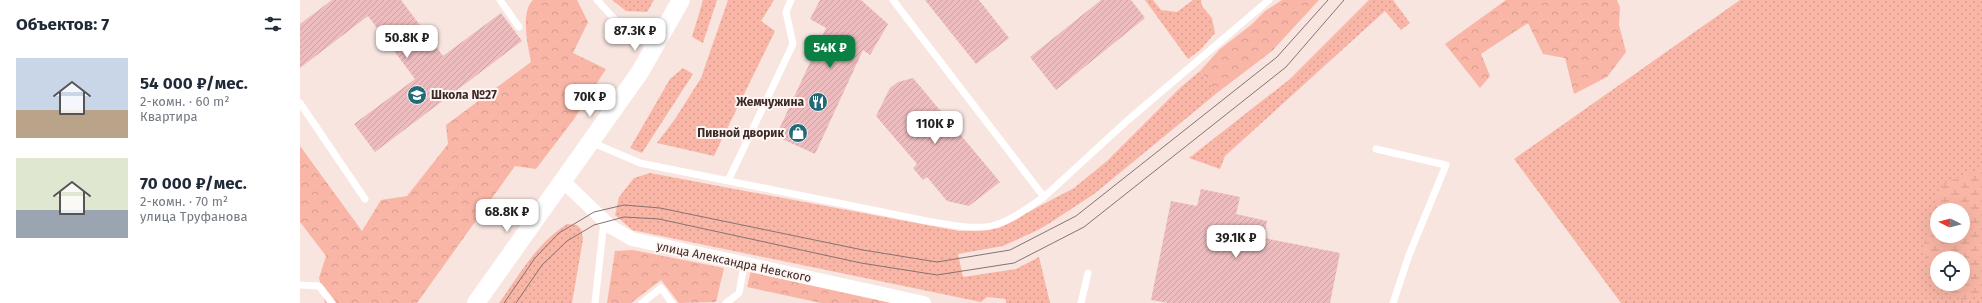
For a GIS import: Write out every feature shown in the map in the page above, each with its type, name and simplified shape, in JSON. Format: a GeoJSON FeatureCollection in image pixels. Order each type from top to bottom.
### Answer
{"type":"FeatureCollection","features":[{"type":"Feature","properties":{"kind":"street"},"geometry":{"type":"LineString","coordinates":[[476,303],[591,142],[655,49],[681,0]]}},
{"type":"Feature","properties":{"kind":"street","name":"улица Александра Невского"},"geometry":{"type":"LineString","coordinates":[[563,181],[604,221],[623,235],[632,239],[899,300],[924,303]]}},
{"type":"Feature","properties":{"kind":"lane"},"geometry":{"type":"LineString","coordinates":[[500,0],[519,27]]}},
{"type":"Feature","properties":{"kind":"lane"},"geometry":{"type":"LineString","coordinates":[[597,0],[618,23],[655,49]]}},
{"type":"Feature","properties":{"kind":"lane"},"geometry":{"type":"LineString","coordinates":[[728,181],[793,44],[786,12],[791,0]]}},
{"type":"Feature","properties":{"kind":"lane"},"geometry":{"type":"LineString","coordinates":[[893,0],[1044,197]]}},
{"type":"Feature","properties":{"kind":"lane"},"geometry":{"type":"LineString","coordinates":[[591,142],[640,163],[927,221],[967,227],[994,225],[1023,212],[1044,197],[1128,120],[1269,0]]}},
{"type":"Feature","properties":{"kind":"lane"},"geometry":{"type":"LineString","coordinates":[[300,103],[365,199]]}},
{"type":"Feature","properties":{"kind":"lane"},"geometry":{"type":"LineString","coordinates":[[1376,149],[1446,165],[1409,255],[1393,303]]}},
{"type":"Feature","properties":{"kind":"lane"},"geometry":{"type":"LineString","coordinates":[[595,303],[604,221]]}},
{"type":"Feature","properties":{"kind":"lane"},"geometry":{"type":"LineString","coordinates":[[726,303],[739,293],[744,265]]}},
{"type":"Feature","properties":{"kind":"lane"},"geometry":{"type":"LineString","coordinates":[[1081,303],[1088,273]]}},
{"type":"Feature","properties":{"kind":"lane"},"geometry":{"type":"LineString","coordinates":[[300,285],[320,286],[332,303]]}},
{"type":"Feature","properties":{"kind":"lane"},"geometry":{"type":"LineString","coordinates":[[642,303],[661,288],[672,303]]}},
{"type":"Feature","properties":{"kind":"green space"},"geometry":{"type":"Polygon","coordinates":[[[533,0],[577,0],[588,22],[573,53],[606,69],[574,119],[536,169],[515,166],[417,303],[325,303],[319,278],[326,256],[300,222],[300,146],[362,231],[381,200],[407,196],[448,144],[446,125],[531,62],[526,21],[529,5],[533,0]]]}},
{"type":"Feature","properties":{"kind":"green space"},"geometry":{"type":"Polygon","coordinates":[[[612,0],[654,0],[647,12],[626,11],[612,0]]]}},
{"type":"Feature","properties":{"kind":"green space"},"geometry":{"type":"Polygon","coordinates":[[[703,0],[717,0],[703,43],[692,37],[703,0]]]}},
{"type":"Feature","properties":{"kind":"green space"},"geometry":{"type":"Polygon","coordinates":[[[728,0],[774,0],[761,21],[775,31],[714,156],[657,143],[675,119],[701,78],[728,0]]]}},
{"type":"Feature","properties":{"kind":"green space"},"geometry":{"type":"Polygon","coordinates":[[[1145,0],[1153,0],[1161,10],[1177,12],[1193,0],[1201,0],[1202,6],[1212,18],[1215,33],[1200,50],[1188,59],[1145,0]]]}},
{"type":"Feature","properties":{"kind":"green space"},"geometry":{"type":"Polygon","coordinates":[[[1282,0],[1319,0],[1272,51],[1217,93],[1200,71],[1220,49],[1251,25],[1265,11],[1282,0]]]}},
{"type":"Feature","properties":{"kind":"green space"},"geometry":{"type":"Polygon","coordinates":[[[1369,0],[1393,0],[1410,23],[1401,30],[1385,11],[1225,156],[1220,169],[1189,158],[1290,79],[1369,0]]]}},
{"type":"Feature","properties":{"kind":"green space"},"geometry":{"type":"Polygon","coordinates":[[[1506,0],[1617,0],[1620,7],[1619,25],[1626,52],[1607,77],[1574,94],[1565,58],[1543,54],[1528,23],[1481,54],[1490,76],[1480,88],[1445,44],[1506,0]]]}},
{"type":"Feature","properties":{"kind":"green space"},"geometry":{"type":"Polygon","coordinates":[[[1740,0],[1982,0],[1982,303],[1621,303],[1514,159],[1740,0]]]}},
{"type":"Feature","properties":{"kind":"green space"},"geometry":{"type":"Polygon","coordinates":[[[683,68],[693,74],[642,153],[630,148],[670,79],[683,68]]]}},
{"type":"Feature","properties":{"kind":"green space"},"geometry":{"type":"Polygon","coordinates":[[[1200,71],[1217,93],[1094,194],[1038,230],[1003,246],[958,254],[963,277],[1016,269],[1039,257],[1050,303],[1006,303],[1006,299],[987,297],[981,302],[632,230],[615,215],[619,197],[634,178],[650,173],[959,231],[998,228],[1074,188],[1107,161],[1181,87],[1200,71]]]}},
{"type":"Feature","properties":{"kind":"green space"},"geometry":{"type":"Polygon","coordinates":[[[1982,169],[1982,294],[1962,300],[1948,291],[1970,291],[1970,251],[1930,251],[1930,269],[1923,247],[1930,224],[1930,243],[1970,243],[1970,203],[1936,203],[1942,184],[1982,169]]]}},
{"type":"Feature","properties":{"kind":"green space"},"geometry":{"type":"Polygon","coordinates":[[[567,224],[577,225],[581,229],[583,239],[572,303],[499,303],[529,260],[547,240],[567,224]]]}},
{"type":"Feature","properties":{"kind":"green space"},"geometry":{"type":"Polygon","coordinates":[[[633,250],[724,268],[716,302],[679,303],[661,280],[631,303],[607,303],[615,251],[633,250]]]}},
{"type":"Feature","properties":{"kind":"green space"},"geometry":{"type":"Polygon","coordinates":[[[751,270],[893,303],[821,303],[747,287],[751,270]]]}},
{"type":"Feature","properties":{"kind":"building"},"geometry":{"type":"Polygon","coordinates":[[[332,0],[401,0],[443,56],[501,13],[522,41],[375,152],[354,124],[415,79],[368,16],[300,68],[300,24],[332,0]]]}},
{"type":"Feature","properties":{"kind":"building"},"geometry":{"type":"Polygon","coordinates":[[[820,0],[861,0],[888,24],[870,55],[863,50],[815,154],[776,136],[826,28],[810,19],[820,0]]]}},
{"type":"Feature","properties":{"kind":"building"},"geometry":{"type":"Polygon","coordinates":[[[925,0],[979,0],[1009,38],[976,64],[925,0]]]}},
{"type":"Feature","properties":{"kind":"building"},"geometry":{"type":"Polygon","coordinates":[[[1101,0],[1131,0],[1145,18],[1056,90],[1030,57],[1101,0]]]}},
{"type":"Feature","properties":{"kind":"building"},"geometry":{"type":"Polygon","coordinates":[[[913,78],[1000,182],[969,206],[947,201],[927,177],[923,180],[913,168],[917,164],[876,116],[890,88],[898,82],[913,78]]]}},
{"type":"Feature","properties":{"kind":"building"},"geometry":{"type":"Polygon","coordinates":[[[1201,189],[1240,197],[1236,214],[1267,221],[1264,238],[1340,253],[1330,303],[1169,303],[1151,300],[1171,201],[1197,206],[1201,189]]]}},
{"type":"Feature","properties":{"kind":"tram line"},"geometry":{"type":"LineString","coordinates":[[504,303],[535,258],[559,233],[594,212],[624,205],[660,208],[863,250],[937,262],[1010,250],[1076,216],[1277,57],[1328,0]]}},
{"type":"Feature","properties":{"kind":"tram line"},"geometry":{"type":"LineString","coordinates":[[516,303],[542,265],[567,241],[594,225],[624,217],[659,219],[861,263],[937,275],[1014,263],[1084,227],[1286,67],[1344,0]]}},
{"type":"Feature","properties":{"kind":"place","name":"Школа №27"},"geometry":{"type":"Point","coordinates":[417,95]}},
{"type":"Feature","properties":{"kind":"place","name":"Жемчужина"},"geometry":{"type":"Point","coordinates":[818,102]}},
{"type":"Feature","properties":{"kind":"place","name":"Пивной дворик"},"geometry":{"type":"Point","coordinates":[798,133]}}]}
